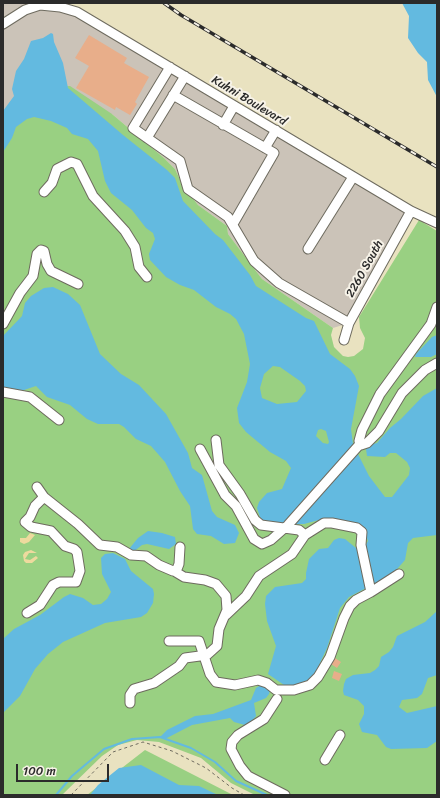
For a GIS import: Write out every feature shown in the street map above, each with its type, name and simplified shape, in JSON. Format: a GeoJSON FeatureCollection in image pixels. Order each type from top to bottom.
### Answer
{"type":"FeatureCollection","features":[{"type":"Feature","properties":{"kind":"street","name":"Kuhni Boulevard"},"geometry":{"type":"LineString","coordinates":[[25,6],[47,6],[77,12],[411,211],[437,223]]}},
{"type":"Feature","properties":{"kind":"street"},"geometry":{"type":"LineString","coordinates":[[3,24],[25,6]]}},
{"type":"Feature","properties":{"kind":"street"},"geometry":{"type":"LineString","coordinates":[[170,67],[133,128],[180,161],[188,189],[228,217],[254,261],[279,283],[348,323]]}},
{"type":"Feature","properties":{"kind":"street"},"geometry":{"type":"LineString","coordinates":[[147,138],[185,76]]}},
{"type":"Feature","properties":{"kind":"street"},"geometry":{"type":"LineString","coordinates":[[173,95],[274,153],[233,224]]}},
{"type":"Feature","properties":{"kind":"street"},"geometry":{"type":"LineString","coordinates":[[223,125],[234,106]]}},
{"type":"Feature","properties":{"kind":"street"},"geometry":{"type":"LineString","coordinates":[[265,148],[276,130]]}},
{"type":"Feature","properties":{"kind":"street"},"geometry":{"type":"LineString","coordinates":[[44,192],[52,183],[57,169],[71,162],[76,164],[93,196],[125,231],[135,247],[139,267],[147,277]]}},
{"type":"Feature","properties":{"kind":"street"},"geometry":{"type":"LineString","coordinates":[[308,249],[353,177]]}},
{"type":"Feature","properties":{"kind":"street","name":"2260 South"},"geometry":{"type":"LineString","coordinates":[[344,340],[348,323],[411,211]]}},
{"type":"Feature","properties":{"kind":"street"},"geometry":{"type":"LineString","coordinates":[[3,324],[20,293],[33,276],[37,254],[40,250],[44,251],[47,264],[51,271],[78,284]]}},
{"type":"Feature","properties":{"kind":"street"},"geometry":{"type":"LineString","coordinates":[[200,449],[215,479],[225,495],[236,506],[242,520],[257,542],[266,543],[287,526],[358,445],[362,430],[380,394],[431,324],[437,307]]}},
{"type":"Feature","properties":{"kind":"street"},"geometry":{"type":"LineString","coordinates":[[358,445],[364,445],[371,440],[382,426],[402,394],[425,370],[437,363]]}},
{"type":"Feature","properties":{"kind":"street"},"geometry":{"type":"LineString","coordinates":[[3,392],[30,397],[59,420]]}},
{"type":"Feature","properties":{"kind":"street"},"geometry":{"type":"LineString","coordinates":[[216,440],[216,457],[219,465],[240,494],[255,520],[261,525],[287,526],[299,530],[305,535]]}},
{"type":"Feature","properties":{"kind":"street"},"geometry":{"type":"LineString","coordinates":[[37,487],[44,497],[78,524],[98,544],[117,547],[131,555],[146,556],[168,570],[174,571],[184,577],[205,580],[216,584],[226,596],[229,610]]}},
{"type":"Feature","properties":{"kind":"street"},"geometry":{"type":"LineString","coordinates":[[27,613],[40,605],[53,585],[59,582],[76,582],[80,576],[79,562],[74,549],[65,546],[51,531],[31,527],[25,522],[30,517],[35,506],[44,497]]}},
{"type":"Feature","properties":{"kind":"street"},"geometry":{"type":"LineString","coordinates":[[130,703],[130,695],[134,689],[154,683],[188,657],[204,656],[213,651],[217,646],[220,625],[229,610],[246,596],[259,576],[292,554],[305,535],[320,525],[332,523],[360,530],[362,533],[361,545],[370,590]]}},
{"type":"Feature","properties":{"kind":"street"},"geometry":{"type":"LineString","coordinates":[[174,571],[179,564],[180,547]]}},
{"type":"Feature","properties":{"kind":"street"},"geometry":{"type":"LineString","coordinates":[[285,795],[248,776],[240,766],[231,749],[232,742],[238,735],[264,719],[277,694],[310,685],[318,677],[330,657],[344,618],[350,606],[370,590],[399,574]]}},
{"type":"Feature","properties":{"kind":"street"},"geometry":{"type":"LineString","coordinates":[[169,641],[199,641],[210,674],[216,682],[235,685],[258,680],[267,683],[277,694]]}},
{"type":"Feature","properties":{"kind":"street"},"geometry":{"type":"LineString","coordinates":[[325,760],[340,735]]}},
{"type":"Feature","properties":{"kind":"path"},"geometry":{"type":"LineString","coordinates":[[71,795],[113,752],[143,742],[172,751],[206,768],[232,788],[244,795]]}},
{"type":"Feature","properties":{"kind":"shaded area"},"geometry":{"type":"Polygon","coordinates":[[[3,3],[69,3],[77,12],[411,211],[349,323],[333,328],[262,279],[228,234],[227,226],[198,205],[182,184],[175,169],[112,114],[3,123],[3,3]]]}},
{"type":"Feature","properties":{"kind":"green space"},"geometry":{"type":"Polygon","coordinates":[[[70,86],[112,114],[164,158],[175,169],[182,184],[198,205],[227,226],[228,234],[262,279],[333,328],[331,335],[334,347],[343,356],[354,356],[363,349],[365,338],[360,328],[359,317],[419,220],[437,231],[437,795],[255,795],[231,783],[201,758],[159,742],[137,740],[118,745],[102,756],[62,795],[3,795],[3,124],[45,87],[70,86]]]}},
{"type":"Feature","properties":{"kind":"green space"},"geometry":{"type":"Polygon","coordinates":[[[145,750],[233,795],[87,795],[145,750]]]}},
{"type":"Feature","properties":{"kind":"sand"},"geometry":{"type":"Polygon","coordinates":[[[30,533],[35,535],[29,542],[24,544],[20,542],[20,538],[26,538],[30,533]]]}},
{"type":"Feature","properties":{"kind":"sand"},"geometry":{"type":"Polygon","coordinates":[[[31,550],[37,553],[29,553],[25,559],[30,560],[36,556],[38,558],[32,563],[26,563],[23,555],[25,552],[31,550]]]}},
{"type":"Feature","properties":{"kind":"water"},"geometry":{"type":"Polygon","coordinates":[[[402,3],[437,3],[437,97],[428,80],[427,62],[418,53],[408,38],[409,16],[402,3]]]}},
{"type":"Feature","properties":{"kind":"water"},"geometry":{"type":"Polygon","coordinates":[[[51,33],[53,34],[54,42],[63,63],[68,88],[167,170],[175,178],[183,201],[215,234],[223,240],[250,275],[256,286],[306,318],[314,321],[330,354],[350,369],[359,386],[351,429],[353,444],[369,476],[385,497],[392,497],[409,475],[410,468],[407,462],[396,453],[390,453],[385,457],[367,456],[366,449],[369,445],[377,443],[390,428],[423,396],[437,388],[437,535],[413,538],[408,543],[405,560],[398,568],[389,576],[349,597],[340,608],[327,648],[313,678],[307,683],[287,687],[268,674],[276,646],[267,621],[265,604],[266,596],[275,587],[302,583],[306,579],[309,559],[319,549],[328,548],[334,540],[339,538],[345,539],[356,548],[365,546],[368,541],[366,535],[336,521],[319,520],[304,524],[272,524],[261,520],[257,508],[259,502],[267,493],[282,489],[291,468],[286,461],[270,452],[246,432],[239,423],[237,408],[247,382],[250,364],[244,334],[236,319],[230,314],[216,307],[194,290],[180,285],[166,277],[150,260],[149,254],[155,239],[153,233],[146,228],[132,210],[111,193],[105,181],[98,151],[88,139],[72,134],[67,128],[51,121],[34,117],[27,119],[16,127],[12,138],[3,152],[3,111],[14,96],[12,89],[16,71],[24,59],[31,41],[43,38],[51,33]],[[273,366],[264,374],[260,388],[262,398],[277,404],[297,402],[306,391],[305,386],[280,367],[273,366]],[[321,429],[318,430],[316,436],[323,443],[328,444],[329,442],[326,431],[321,429]]]}},
{"type":"Feature","properties":{"kind":"water"},"geometry":{"type":"Polygon","coordinates":[[[53,287],[68,294],[80,305],[100,354],[121,374],[139,385],[166,414],[188,453],[192,468],[202,475],[212,511],[217,517],[235,525],[239,533],[235,543],[224,544],[211,536],[197,534],[193,529],[190,506],[180,491],[165,462],[151,446],[136,439],[124,427],[119,424],[98,424],[87,419],[70,405],[47,397],[36,386],[18,392],[3,389],[3,336],[22,316],[25,303],[31,296],[44,288],[53,287]]]}},
{"type":"Feature","properties":{"kind":"water"},"geometry":{"type":"Polygon","coordinates":[[[437,335],[437,354],[431,357],[415,357],[432,337],[437,335]]]}},
{"type":"Feature","properties":{"kind":"water"},"geometry":{"type":"Polygon","coordinates":[[[148,531],[175,537],[176,544],[169,549],[147,544],[142,545],[133,552],[129,549],[138,538],[148,531]]]}},
{"type":"Feature","properties":{"kind":"water"},"geometry":{"type":"Polygon","coordinates":[[[113,553],[125,559],[131,571],[153,589],[153,603],[147,613],[141,617],[105,623],[63,642],[48,654],[35,669],[20,696],[3,713],[3,639],[14,629],[40,615],[70,594],[83,598],[93,605],[101,604],[107,599],[111,592],[102,574],[101,558],[105,554],[113,553]]]}},
{"type":"Feature","properties":{"kind":"water"},"geometry":{"type":"Polygon","coordinates":[[[437,611],[437,675],[428,678],[422,694],[417,698],[402,700],[399,707],[407,713],[437,706],[437,741],[427,748],[391,749],[386,747],[377,735],[362,732],[359,724],[364,714],[364,706],[358,700],[344,695],[344,684],[346,679],[353,675],[370,673],[375,670],[379,666],[381,657],[389,652],[393,647],[397,636],[425,622],[437,611]]]}},
{"type":"Feature","properties":{"kind":"water"},"geometry":{"type":"Polygon","coordinates":[[[264,685],[270,690],[269,694],[266,698],[254,703],[256,716],[250,723],[245,725],[234,722],[230,718],[192,725],[165,739],[160,737],[167,730],[195,716],[213,714],[251,700],[256,688],[264,685]]]}},
{"type":"Feature","properties":{"kind":"water"},"geometry":{"type":"Polygon","coordinates":[[[141,765],[179,785],[199,786],[218,795],[90,795],[98,785],[119,768],[141,765]]]}},
{"type":"Feature","properties":{"kind":"building"},"geometry":{"type":"Polygon","coordinates":[[[89,35],[127,58],[124,63],[149,77],[135,102],[137,104],[130,115],[116,107],[115,110],[76,88],[89,66],[75,58],[89,35]]]}},
{"type":"Feature","properties":{"kind":"building"},"geometry":{"type":"Polygon","coordinates":[[[335,658],[341,662],[337,668],[331,664],[335,658]]]}},
{"type":"Feature","properties":{"kind":"building"},"geometry":{"type":"Polygon","coordinates":[[[334,671],[342,674],[339,681],[332,678],[334,671]]]}},
{"type":"Feature","properties":{"kind":"waterway"},"geometry":{"type":"LineString","coordinates":[[56,795],[72,776],[104,749],[132,739],[160,737],[191,748],[215,762],[236,781],[267,795]]}},
{"type":"Feature","properties":{"kind":"railway"},"geometry":{"type":"LineString","coordinates":[[164,3],[181,15],[437,167]]}}]}
